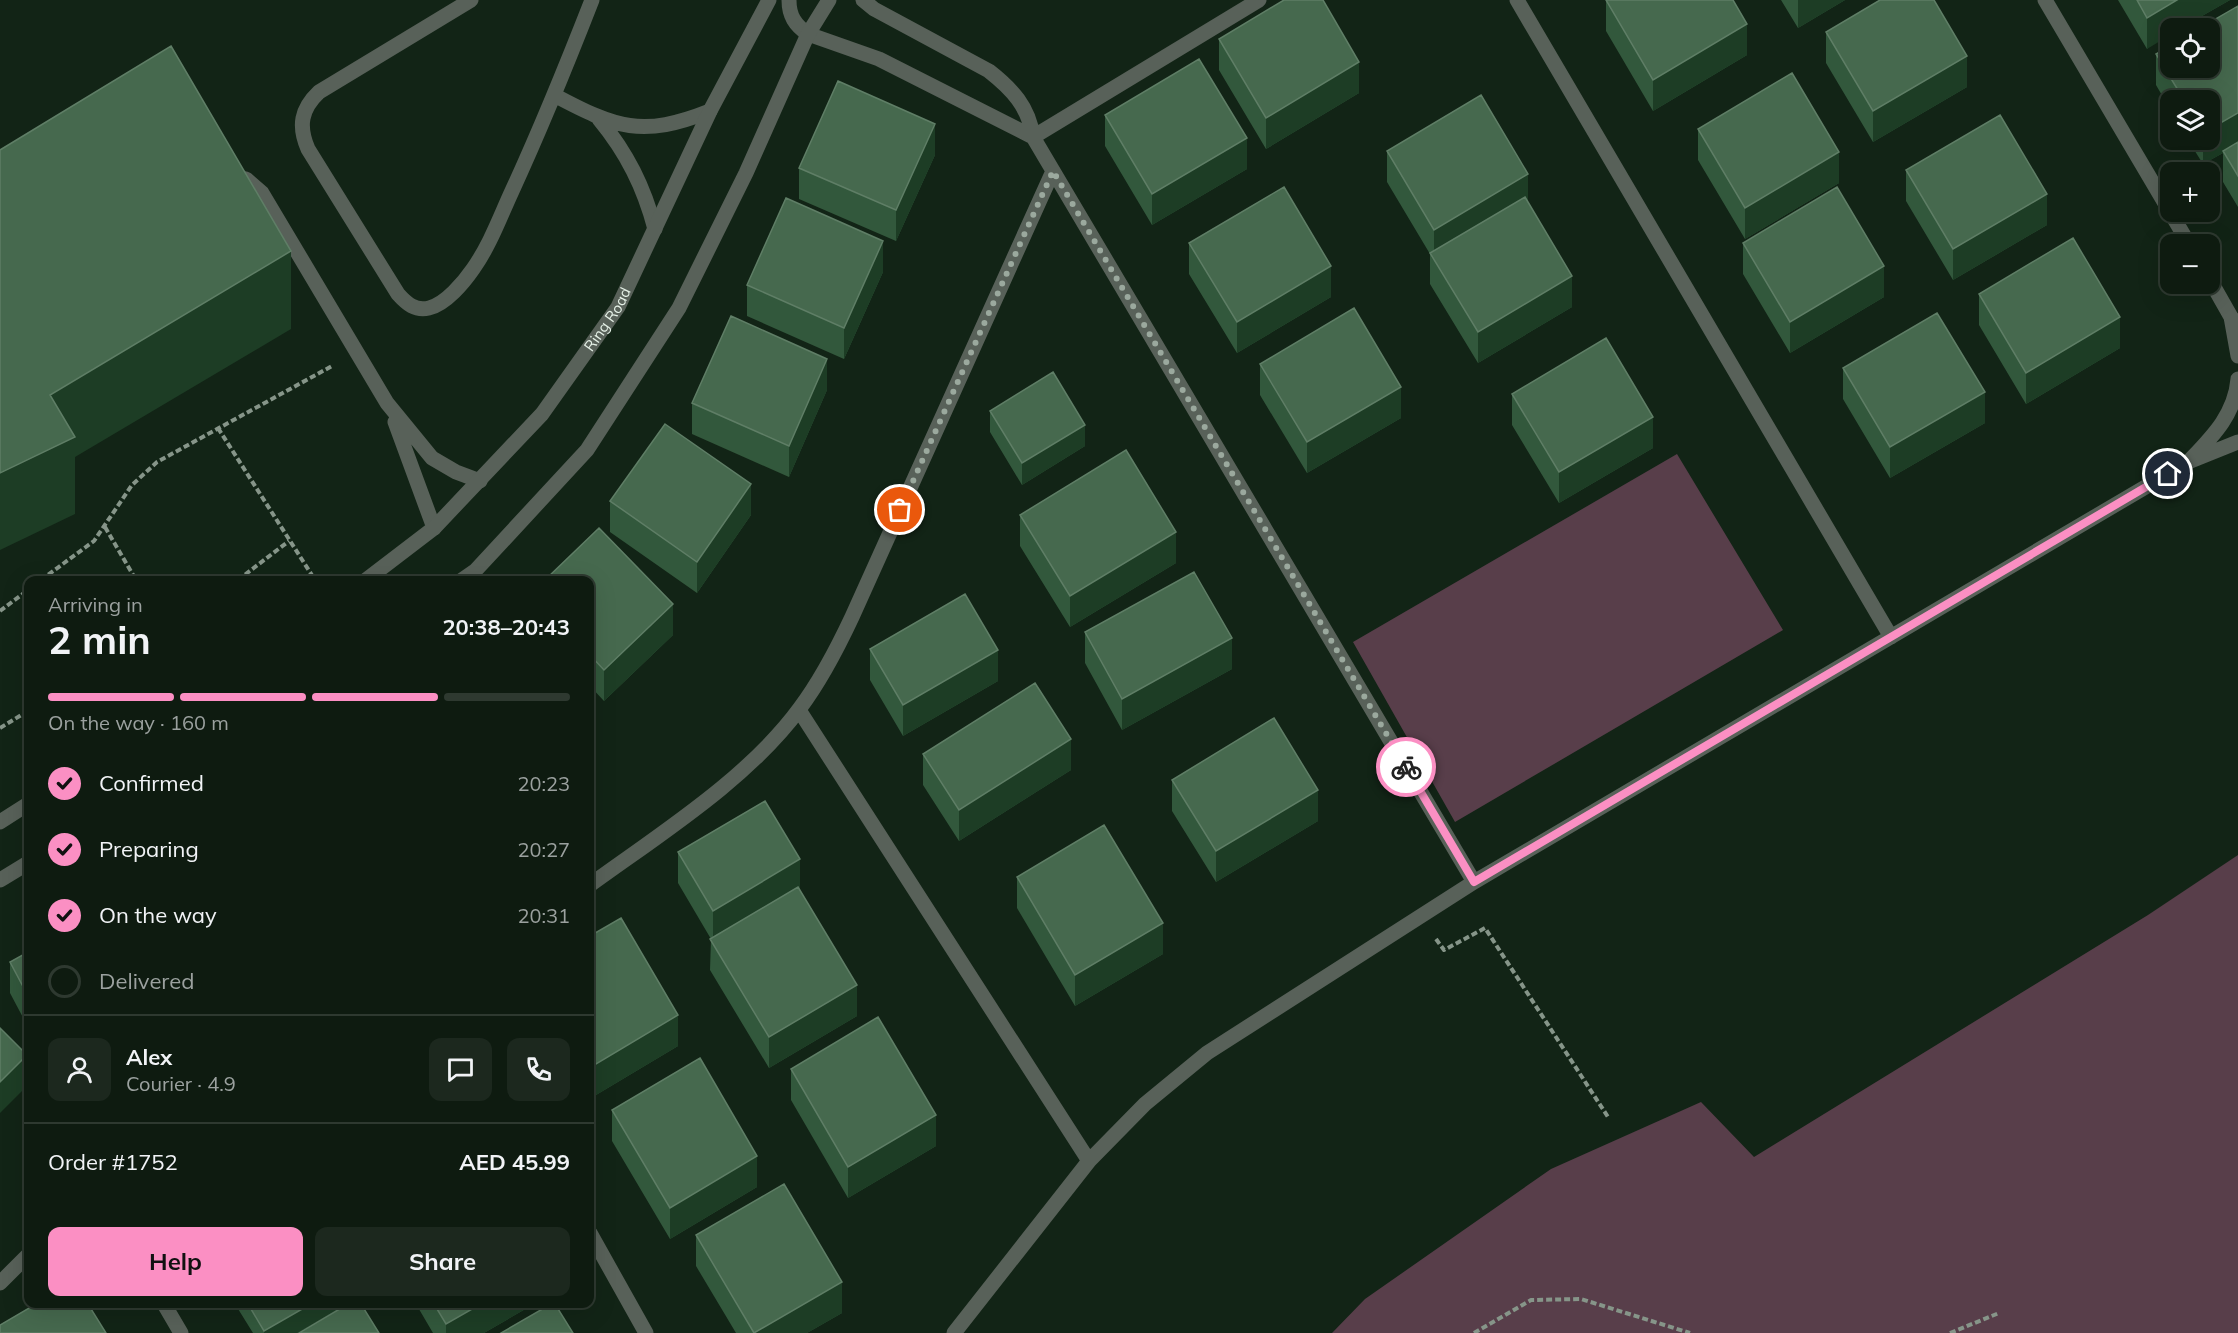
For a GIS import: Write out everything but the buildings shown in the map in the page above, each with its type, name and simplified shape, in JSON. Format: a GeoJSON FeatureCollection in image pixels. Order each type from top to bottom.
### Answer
{"type":"FeatureCollection","features":[{"type":"Feature","properties":{"kind":"street"},"geometry":{"type":"LineString","coordinates":[[471,0],[319,92],[303,113],[303,137],[308,148],[406,304],[418,309],[432,308],[453,291],[473,269],[508,200],[592,0]]}},
{"type":"Feature","properties":{"kind":"street","name":"Ring Road"},"geometry":{"type":"LineString","coordinates":[[371,576],[435,528],[542,414],[618,307],[710,111],[769,0]]}},
{"type":"Feature","properties":{"kind":"street"},"geometry":{"type":"LineString","coordinates":[[789,0],[791,15],[798,27],[808,34],[879,59],[1032,137]]}},
{"type":"Feature","properties":{"kind":"street"},"geometry":{"type":"LineString","coordinates":[[468,576],[475,571],[587,450],[679,308],[746,173],[808,34],[829,0]]}},
{"type":"Feature","properties":{"kind":"street"},"geometry":{"type":"LineString","coordinates":[[863,0],[874,9],[972,60],[1005,83],[1026,110],[1032,137],[1474,882]]}},
{"type":"Feature","properties":{"kind":"street"},"geometry":{"type":"LineString","coordinates":[[1032,137],[1259,0]]}},
{"type":"Feature","properties":{"kind":"street"},"geometry":{"type":"LineString","coordinates":[[1517,0],[1891,637]]}},
{"type":"Feature","properties":{"kind":"street"},"geometry":{"type":"LineString","coordinates":[[2045,0],[2182,234]]}},
{"type":"Feature","properties":{"kind":"street"},"geometry":{"type":"LineString","coordinates":[[554,95],[599,119],[630,126],[658,126],[685,121],[710,111]]}},
{"type":"Feature","properties":{"kind":"street"},"geometry":{"type":"LineString","coordinates":[[599,119],[621,146],[636,172],[655,230]]}},
{"type":"Feature","properties":{"kind":"street"},"geometry":{"type":"LineString","coordinates":[[594,882],[688,815],[738,773],[799,710],[832,658],[852,617],[1053,171]]}},
{"type":"Feature","properties":{"kind":"street"},"geometry":{"type":"LineString","coordinates":[[216,180],[236,176],[256,184],[387,403],[432,458],[456,472],[480,481]]}},
{"type":"Feature","properties":{"kind":"street"},"geometry":{"type":"LineString","coordinates":[[2218,294],[2234,320],[2238,356]]}},
{"type":"Feature","properties":{"kind":"street"},"geometry":{"type":"LineString","coordinates":[[2188,462],[2215,435],[2229,414],[2238,379]]}},
{"type":"Feature","properties":{"kind":"street"},"geometry":{"type":"LineString","coordinates":[[387,403],[416,473],[435,528]]}},
{"type":"Feature","properties":{"kind":"street"},"geometry":{"type":"LineString","coordinates":[[954,1333],[1089,1161],[1145,1104],[1207,1053],[1474,882],[2188,462],[2238,442]]}},
{"type":"Feature","properties":{"kind":"street"},"geometry":{"type":"LineString","coordinates":[[799,710],[1089,1161]]}},
{"type":"Feature","properties":{"kind":"street"},"geometry":{"type":"LineString","coordinates":[[0,822],[24,807]]}},
{"type":"Feature","properties":{"kind":"street"},"geometry":{"type":"LineString","coordinates":[[0,880],[24,865]]}},
{"type":"Feature","properties":{"kind":"street"},"geometry":{"type":"LineString","coordinates":[[594,1240],[646,1333]]}},
{"type":"Feature","properties":{"kind":"street"},"geometry":{"type":"LineString","coordinates":[[0,1284],[24,1259]]}},
{"type":"Feature","properties":{"kind":"street"},"geometry":{"type":"LineString","coordinates":[[166,1308],[181,1333]]}},
{"type":"Feature","properties":{"kind":"path"},"geometry":{"type":"LineString","coordinates":[[47,576],[94,541],[132,484],[157,462],[356,352]]}},
{"type":"Feature","properties":{"kind":"path"},"geometry":{"type":"LineString","coordinates":[[218,428],[312,576]]}},
{"type":"Feature","properties":{"kind":"path"},"geometry":{"type":"LineString","coordinates":[[105,527],[134,576]]}},
{"type":"Feature","properties":{"kind":"path"},"geometry":{"type":"LineString","coordinates":[[243,576],[290,541]]}},
{"type":"Feature","properties":{"kind":"path"},"geometry":{"type":"LineString","coordinates":[[0,611],[24,593]]}},
{"type":"Feature","properties":{"kind":"path"},"geometry":{"type":"LineString","coordinates":[[0,728],[24,713]]}},
{"type":"Feature","properties":{"kind":"path"},"geometry":{"type":"LineString","coordinates":[[1420,916],[1444,950],[1485,928],[1608,1118]]}},
{"type":"Feature","properties":{"kind":"path"},"geometry":{"type":"LineString","coordinates":[[1474,1333],[1531,1300],[1581,1299],[1690,1333]]}},
{"type":"Feature","properties":{"kind":"path"},"geometry":{"type":"LineString","coordinates":[[1950,1333],[1999,1312]]}},
{"type":"Feature","properties":{"kind":"shaded area"},"geometry":{"type":"Polygon","coordinates":[[[1677,454],[1783,630],[1455,822],[1353,642],[1677,454]]]}},
{"type":"Feature","properties":{"kind":"shaded area"},"geometry":{"type":"Polygon","coordinates":[[[2238,855],[2238,1333],[1332,1333],[1365,1299],[1551,1169],[1701,1102],[1754,1157],[2148,915],[2238,855]]]}},
{"type":"Feature","properties":{"kind":"way so far"},"geometry":{"type":"LineString","coordinates":[[900,510],[1053,171],[1406,767]]}},
{"type":"Feature","properties":{"kind":"route"},"geometry":{"type":"LineString","coordinates":[[1406,767],[1474,882],[2168,474]]}}]}
